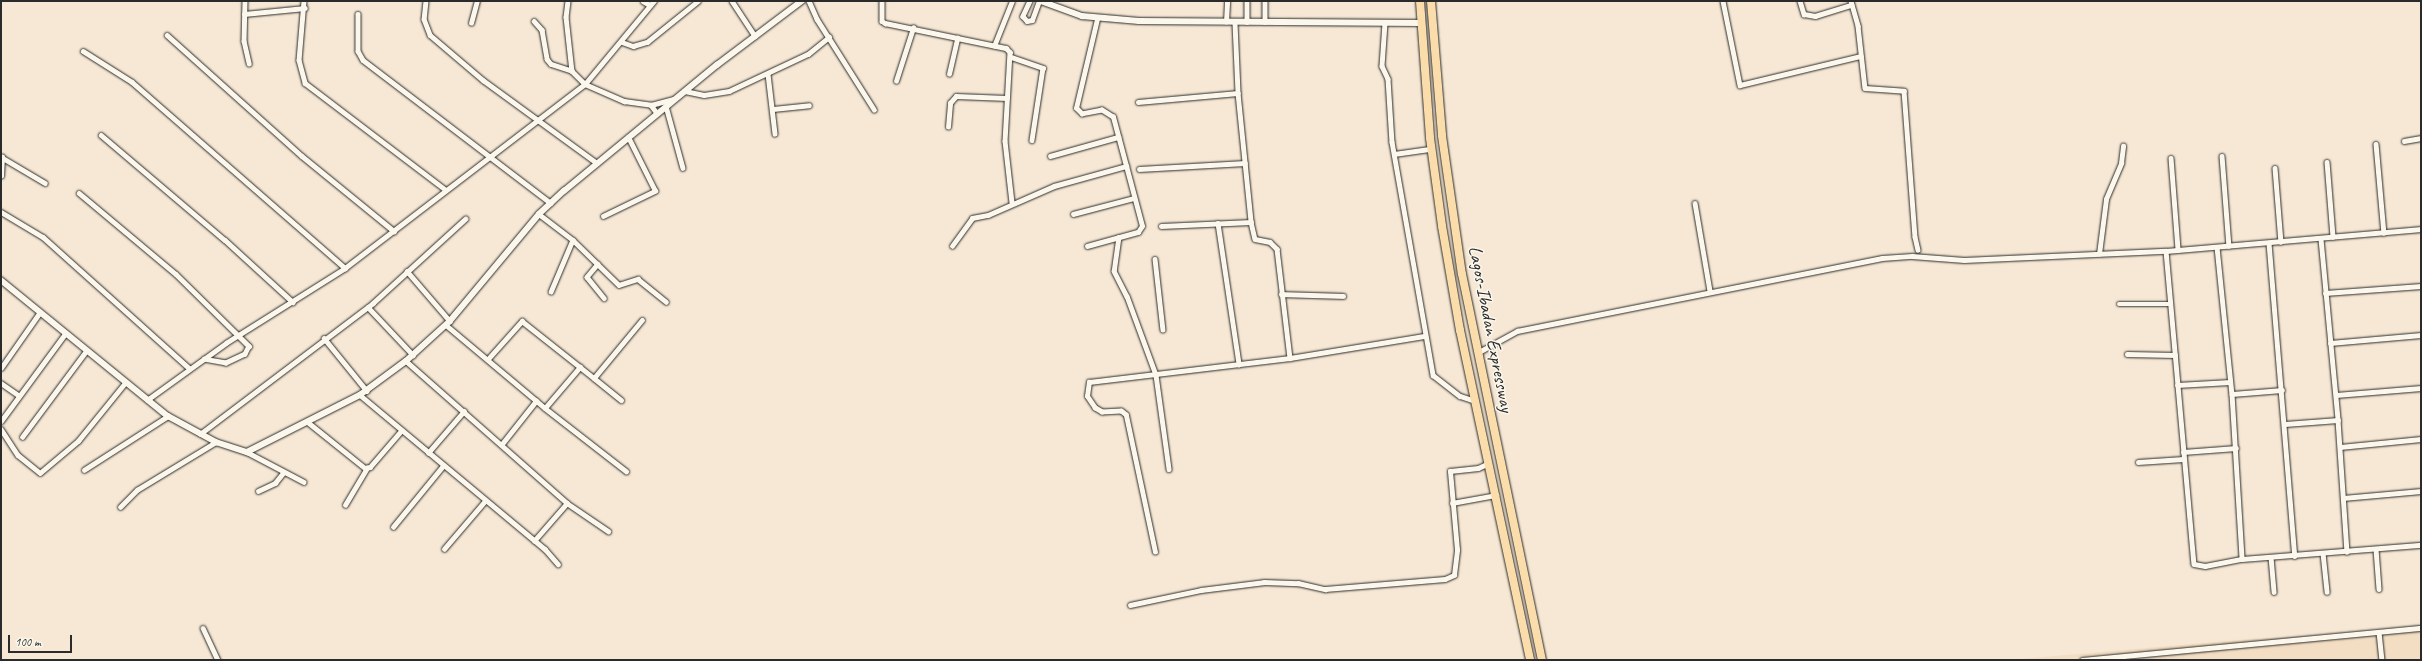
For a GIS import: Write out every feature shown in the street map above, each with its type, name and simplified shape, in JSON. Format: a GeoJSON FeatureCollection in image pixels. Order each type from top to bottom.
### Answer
{"type":"FeatureCollection","features":[{"type":"Feature","properties":{"kind":"highway","name":"Lagos-Ibadan Expressway"},"geometry":{"type":"LineString","coordinates":[[1419,1],[1431,149],[1460,330],[1530,660]]}},
{"type":"Feature","properties":{"kind":"highway","name":"Lagos-Ibadan Expressway"},"geometry":{"type":"LineString","coordinates":[[1431,1],[1441,129],[1471,328],[1542,660]]}},
{"type":"Feature","properties":{"kind":"street"},"geometry":{"type":"LineString","coordinates":[[245,1],[244,44],[249,63]]}},
{"type":"Feature","properties":{"kind":"street"},"geometry":{"type":"LineString","coordinates":[[304,1],[305,8],[299,60],[305,83],[446,190]]}},
{"type":"Feature","properties":{"kind":"street"},"geometry":{"type":"LineString","coordinates":[[426,1],[424,19],[430,35],[483,80],[540,119],[597,162]]}},
{"type":"Feature","properties":{"kind":"street"},"geometry":{"type":"LineString","coordinates":[[471,22],[477,1]]}},
{"type":"Feature","properties":{"kind":"street"},"geometry":{"type":"LineString","coordinates":[[568,1],[566,17],[572,71]]}},
{"type":"Feature","properties":{"kind":"street"},"geometry":{"type":"LineString","coordinates":[[642,1],[650,6]]}},
{"type":"Feature","properties":{"kind":"street"},"geometry":{"type":"LineString","coordinates":[[147,400],[204,358],[241,336],[345,268],[585,84],[622,42],[654,1]]}},
{"type":"Feature","properties":{"kind":"street"},"geometry":{"type":"LineString","coordinates":[[622,42],[633,46],[647,42],[698,1]]}},
{"type":"Feature","properties":{"kind":"street"},"geometry":{"type":"LineString","coordinates":[[732,1],[755,36]]}},
{"type":"Feature","properties":{"kind":"street"},"geometry":{"type":"LineString","coordinates":[[247,452],[309,423],[360,395],[406,362],[448,323],[539,214],[551,203],[597,162],[674,99],[802,1]]}},
{"type":"Feature","properties":{"kind":"street"},"geometry":{"type":"LineString","coordinates":[[809,1],[829,37],[874,109]]}},
{"type":"Feature","properties":{"kind":"street"},"geometry":{"type":"LineString","coordinates":[[882,1],[882,21],[1006,48],[1011,57],[1005,141],[1012,202]]}},
{"type":"Feature","properties":{"kind":"street"},"geometry":{"type":"LineString","coordinates":[[994,46],[1012,1]]}},
{"type":"Feature","properties":{"kind":"street"},"geometry":{"type":"LineString","coordinates":[[1030,1],[1023,16],[1027,22],[1032,20],[1040,1],[1067,12],[1097,19],[1235,23],[1420,23]]}},
{"type":"Feature","properties":{"kind":"street"},"geometry":{"type":"LineString","coordinates":[[1226,22],[1227,1]]}},
{"type":"Feature","properties":{"kind":"street"},"geometry":{"type":"LineString","coordinates":[[1247,1],[1247,22]]}},
{"type":"Feature","properties":{"kind":"street"},"geometry":{"type":"LineString","coordinates":[[1265,1],[1265,22]]}},
{"type":"Feature","properties":{"kind":"street"},"geometry":{"type":"LineString","coordinates":[[1723,1],[1740,85],[1861,56]]}},
{"type":"Feature","properties":{"kind":"street"},"geometry":{"type":"LineString","coordinates":[[1800,1],[1804,14],[1815,16],[1851,3],[1858,26],[1865,88],[1904,91],[1914,238],[1918,250]]}},
{"type":"Feature","properties":{"kind":"street"},"geometry":{"type":"LineString","coordinates":[[244,14],[305,8]]}},
{"type":"Feature","properties":{"kind":"street"},"geometry":{"type":"LineString","coordinates":[[358,14],[358,51],[363,60],[551,203]]}},
{"type":"Feature","properties":{"kind":"street"},"geometry":{"type":"LineString","coordinates":[[1087,246],[1141,230],[1126,166],[1110,112],[1102,110],[1082,114],[1076,108],[1097,19]]}},
{"type":"Feature","properties":{"kind":"street"},"geometry":{"type":"LineString","coordinates":[[534,21],[542,30],[547,59],[558,69],[572,71],[585,84],[624,102],[651,105],[674,99]]}},
{"type":"Feature","properties":{"kind":"street"},"geometry":{"type":"LineString","coordinates":[[1235,23],[1238,93],[1251,222],[1255,239],[1275,244],[1290,358]]}},
{"type":"Feature","properties":{"kind":"street"},"geometry":{"type":"LineString","coordinates":[[1385,23],[1382,66],[1388,79],[1394,154],[1433,375],[1460,396],[1475,401]]}},
{"type":"Feature","properties":{"kind":"street"},"geometry":{"type":"LineString","coordinates":[[896,81],[913,28]]}},
{"type":"Feature","properties":{"kind":"street"},"geometry":{"type":"LineString","coordinates":[[167,35],[302,156],[394,231]]}},
{"type":"Feature","properties":{"kind":"street"},"geometry":{"type":"LineString","coordinates":[[685,91],[718,95],[768,74],[808,54],[829,37]]}},
{"type":"Feature","properties":{"kind":"street"},"geometry":{"type":"LineString","coordinates":[[949,74],[957,38]]}},
{"type":"Feature","properties":{"kind":"street"},"geometry":{"type":"LineString","coordinates":[[83,51],[132,82],[345,268]]}},
{"type":"Feature","properties":{"kind":"street"},"geometry":{"type":"LineString","coordinates":[[1011,57],[1043,68],[1032,140]]}},
{"type":"Feature","properties":{"kind":"street"},"geometry":{"type":"LineString","coordinates":[[768,74],[775,134]]}},
{"type":"Feature","properties":{"kind":"street"},"geometry":{"type":"LineString","coordinates":[[1138,102],[1238,93]]}},
{"type":"Feature","properties":{"kind":"street"},"geometry":{"type":"LineString","coordinates":[[948,127],[950,103],[956,96],[1007,98]]}},
{"type":"Feature","properties":{"kind":"street"},"geometry":{"type":"LineString","coordinates":[[651,105],[657,113]]}},
{"type":"Feature","properties":{"kind":"street"},"geometry":{"type":"LineString","coordinates":[[773,109],[809,105]]}},
{"type":"Feature","properties":{"kind":"street"},"geometry":{"type":"LineString","coordinates":[[666,106],[683,168]]}},
{"type":"Feature","properties":{"kind":"street"},"geometry":{"type":"LineString","coordinates":[[101,135],[225,240],[293,302]]}},
{"type":"Feature","properties":{"kind":"street"},"geometry":{"type":"LineString","coordinates":[[603,216],[655,191],[628,137]]}},
{"type":"Feature","properties":{"kind":"street"},"geometry":{"type":"LineString","coordinates":[[1050,156],[1118,137]]}},
{"type":"Feature","properties":{"kind":"street"},"geometry":{"type":"LineString","coordinates":[[2404,141],[2421,138]]}},
{"type":"Feature","properties":{"kind":"street"},"geometry":{"type":"LineString","coordinates":[[2376,144],[2384,233]]}},
{"type":"Feature","properties":{"kind":"street"},"geometry":{"type":"LineString","coordinates":[[2099,254],[2106,199],[2121,163],[2123,146]]}},
{"type":"Feature","properties":{"kind":"street"},"geometry":{"type":"LineString","coordinates":[[1394,154],[1431,149]]}},
{"type":"Feature","properties":{"kind":"street"},"geometry":{"type":"LineString","coordinates":[[2222,156],[2229,246]]}},
{"type":"Feature","properties":{"kind":"street"},"geometry":{"type":"LineString","coordinates":[[1,176],[2,157],[45,183]]}},
{"type":"Feature","properties":{"kind":"street"},"geometry":{"type":"LineString","coordinates":[[2171,158],[2178,250]]}},
{"type":"Feature","properties":{"kind":"street"},"geometry":{"type":"LineString","coordinates":[[2327,162],[2332,237]]}},
{"type":"Feature","properties":{"kind":"street"},"geometry":{"type":"LineString","coordinates":[[1139,169],[1245,163]]}},
{"type":"Feature","properties":{"kind":"street"},"geometry":{"type":"LineString","coordinates":[[952,246],[972,218],[988,215],[1012,202],[1054,186],[1126,166]]}},
{"type":"Feature","properties":{"kind":"street"},"geometry":{"type":"LineString","coordinates":[[2275,168],[2281,242]]}},
{"type":"Feature","properties":{"kind":"street"},"geometry":{"type":"LineString","coordinates":[[80,193],[176,274],[241,336],[249,346],[245,354],[226,363],[204,358]]}},
{"type":"Feature","properties":{"kind":"street"},"geometry":{"type":"LineString","coordinates":[[1073,214],[1134,198]]}},
{"type":"Feature","properties":{"kind":"street"},"geometry":{"type":"LineString","coordinates":[[1695,203],[1710,290]]}},
{"type":"Feature","properties":{"kind":"street"},"geometry":{"type":"LineString","coordinates":[[1,212],[43,237],[189,368]]}},
{"type":"Feature","properties":{"kind":"street"},"geometry":{"type":"LineString","coordinates":[[539,214],[573,240],[619,285],[638,279],[666,302]]}},
{"type":"Feature","properties":{"kind":"street"},"geometry":{"type":"LineString","coordinates":[[200,434],[324,338],[368,307],[465,219]]}},
{"type":"Feature","properties":{"kind":"street"},"geometry":{"type":"LineString","coordinates":[[1161,226],[1251,222]]}},
{"type":"Feature","properties":{"kind":"street"},"geometry":{"type":"LineString","coordinates":[[1218,223],[1239,364]]}},
{"type":"Feature","properties":{"kind":"street"},"geometry":{"type":"LineString","coordinates":[[1477,353],[1517,331],[1710,290],[1882,258],[1912,256],[1964,260],[2166,251],[2321,239],[2421,229]]}},
{"type":"Feature","properties":{"kind":"street"},"geometry":{"type":"LineString","coordinates":[[1119,237],[1114,271],[1127,296],[1156,375],[1170,469]]}},
{"type":"Feature","properties":{"kind":"street"},"geometry":{"type":"LineString","coordinates":[[2321,239],[2336,395],[2347,552]]}},
{"type":"Feature","properties":{"kind":"street"},"geometry":{"type":"LineString","coordinates":[[551,292],[573,240]]}},
{"type":"Feature","properties":{"kind":"street"},"geometry":{"type":"LineString","coordinates":[[2269,243],[2295,556]]}},
{"type":"Feature","properties":{"kind":"street"},"geometry":{"type":"LineString","coordinates":[[2217,247],[2232,394],[2242,560]]}},
{"type":"Feature","properties":{"kind":"street"},"geometry":{"type":"LineString","coordinates":[[2166,251],[2183,459],[2194,564],[2205,566],[2271,557],[2421,545]]}},
{"type":"Feature","properties":{"kind":"street"},"geometry":{"type":"LineString","coordinates":[[1155,258],[1163,330]]}},
{"type":"Feature","properties":{"kind":"street"},"geometry":{"type":"LineString","coordinates":[[598,264],[586,276],[604,298]]}},
{"type":"Feature","properties":{"kind":"street"},"geometry":{"type":"LineString","coordinates":[[407,271],[448,323],[536,401],[626,471]]}},
{"type":"Feature","properties":{"kind":"street"},"geometry":{"type":"LineString","coordinates":[[1,280],[125,383],[168,416],[216,442],[247,452],[283,473],[304,482]]}},
{"type":"Feature","properties":{"kind":"street"},"geometry":{"type":"LineString","coordinates":[[2325,293],[2421,286]]}},
{"type":"Feature","properties":{"kind":"street"},"geometry":{"type":"LineString","coordinates":[[1281,294],[1343,296]]}},
{"type":"Feature","properties":{"kind":"street"},"geometry":{"type":"LineString","coordinates":[[2119,304],[2170,304]]}},
{"type":"Feature","properties":{"kind":"street"},"geometry":{"type":"LineString","coordinates":[[368,307],[413,355]]}},
{"type":"Feature","properties":{"kind":"street"},"geometry":{"type":"LineString","coordinates":[[1,368],[40,312]]}},
{"type":"Feature","properties":{"kind":"street"},"geometry":{"type":"LineString","coordinates":[[594,378],[642,320]]}},
{"type":"Feature","properties":{"kind":"street"},"geometry":{"type":"LineString","coordinates":[[488,359],[522,321],[620,400]]}},
{"type":"Feature","properties":{"kind":"street"},"geometry":{"type":"LineString","coordinates":[[1,421],[18,395],[65,334]]}},
{"type":"Feature","properties":{"kind":"street"},"geometry":{"type":"LineString","coordinates":[[2330,343],[2421,335]]}},
{"type":"Feature","properties":{"kind":"street"},"geometry":{"type":"LineString","coordinates":[[1155,552],[1126,415],[1121,411],[1102,412],[1095,408],[1089,402],[1086,388],[1089,382],[1290,358],[1425,336]]}},
{"type":"Feature","properties":{"kind":"street"},"geometry":{"type":"LineString","coordinates":[[324,338],[367,391]]}},
{"type":"Feature","properties":{"kind":"street"},"geometry":{"type":"LineString","coordinates":[[22,436],[86,351]]}},
{"type":"Feature","properties":{"kind":"street"},"geometry":{"type":"LineString","coordinates":[[2127,354],[2175,355]]}},
{"type":"Feature","properties":{"kind":"street"},"geometry":{"type":"LineString","coordinates":[[406,362],[502,444],[567,503],[608,530]]}},
{"type":"Feature","properties":{"kind":"street"},"geometry":{"type":"LineString","coordinates":[[545,408],[580,368]]}},
{"type":"Feature","properties":{"kind":"street"},"geometry":{"type":"LineString","coordinates":[[2177,385],[2230,382]]}},
{"type":"Feature","properties":{"kind":"street"},"geometry":{"type":"LineString","coordinates":[[1,383],[18,395]]}},
{"type":"Feature","properties":{"kind":"street"},"geometry":{"type":"LineString","coordinates":[[1,429],[18,455],[40,473],[78,442],[125,383]]}},
{"type":"Feature","properties":{"kind":"street"},"geometry":{"type":"LineString","coordinates":[[2336,395],[2421,388]]}},
{"type":"Feature","properties":{"kind":"street"},"geometry":{"type":"LineString","coordinates":[[2232,394],[2282,390]]}},
{"type":"Feature","properties":{"kind":"street"},"geometry":{"type":"LineString","coordinates":[[360,395],[401,431],[534,541],[558,564]]}},
{"type":"Feature","properties":{"kind":"street"},"geometry":{"type":"LineString","coordinates":[[502,444],[536,401]]}},
{"type":"Feature","properties":{"kind":"street"},"geometry":{"type":"LineString","coordinates":[[428,453],[464,411]]}},
{"type":"Feature","properties":{"kind":"street"},"geometry":{"type":"LineString","coordinates":[[84,470],[168,416]]}},
{"type":"Feature","properties":{"kind":"street"},"geometry":{"type":"LineString","coordinates":[[2285,424],[2338,420]]}},
{"type":"Feature","properties":{"kind":"street"},"geometry":{"type":"LineString","coordinates":[[309,423],[368,468]]}},
{"type":"Feature","properties":{"kind":"street"},"geometry":{"type":"LineString","coordinates":[[345,506],[368,468],[401,431]]}},
{"type":"Feature","properties":{"kind":"street"},"geometry":{"type":"LineString","coordinates":[[2340,446],[2421,439]]}},
{"type":"Feature","properties":{"kind":"street"},"geometry":{"type":"LineString","coordinates":[[120,507],[142,487],[216,442]]}},
{"type":"Feature","properties":{"kind":"street"},"geometry":{"type":"LineString","coordinates":[[2183,452],[2236,448]]}},
{"type":"Feature","properties":{"kind":"street"},"geometry":{"type":"LineString","coordinates":[[2138,462],[2183,459]]}},
{"type":"Feature","properties":{"kind":"street"},"geometry":{"type":"LineString","coordinates":[[1130,605],[1201,590],[1264,582],[1298,583],[1325,589],[1445,579],[1454,575],[1456,562],[1450,471],[1478,468],[1489,463]]}},
{"type":"Feature","properties":{"kind":"street"},"geometry":{"type":"LineString","coordinates":[[393,527],[443,466]]}},
{"type":"Feature","properties":{"kind":"street"},"geometry":{"type":"LineString","coordinates":[[258,491],[275,483],[283,473]]}},
{"type":"Feature","properties":{"kind":"street"},"geometry":{"type":"LineString","coordinates":[[2343,498],[2421,491]]}},
{"type":"Feature","properties":{"kind":"street"},"geometry":{"type":"LineString","coordinates":[[1452,503],[1496,495]]}},
{"type":"Feature","properties":{"kind":"street"},"geometry":{"type":"LineString","coordinates":[[444,549],[485,501]]}},
{"type":"Feature","properties":{"kind":"street"},"geometry":{"type":"LineString","coordinates":[[534,541],[567,503]]}},
{"type":"Feature","properties":{"kind":"street"},"geometry":{"type":"LineString","coordinates":[[2376,549],[2378,589]]}},
{"type":"Feature","properties":{"kind":"street"},"geometry":{"type":"LineString","coordinates":[[2323,553],[2327,592]]}},
{"type":"Feature","properties":{"kind":"street"},"geometry":{"type":"LineString","coordinates":[[2271,557],[2274,592]]}},
{"type":"Feature","properties":{"kind":"street"},"geometry":{"type":"LineString","coordinates":[[203,628],[218,660]]}},
{"type":"Feature","properties":{"kind":"street"},"geometry":{"type":"LineString","coordinates":[[2082,660],[2421,628]]}},
{"type":"Feature","properties":{"kind":"street"},"geometry":{"type":"LineString","coordinates":[[2379,632],[2382,660]]}},
{"type":"Feature","properties":{"kind":"shaded area"},"geometry":{"type":"Polygon","coordinates":[[[2421,630],[2421,660],[2009,660],[2250,639],[2421,630]]]}}]}
